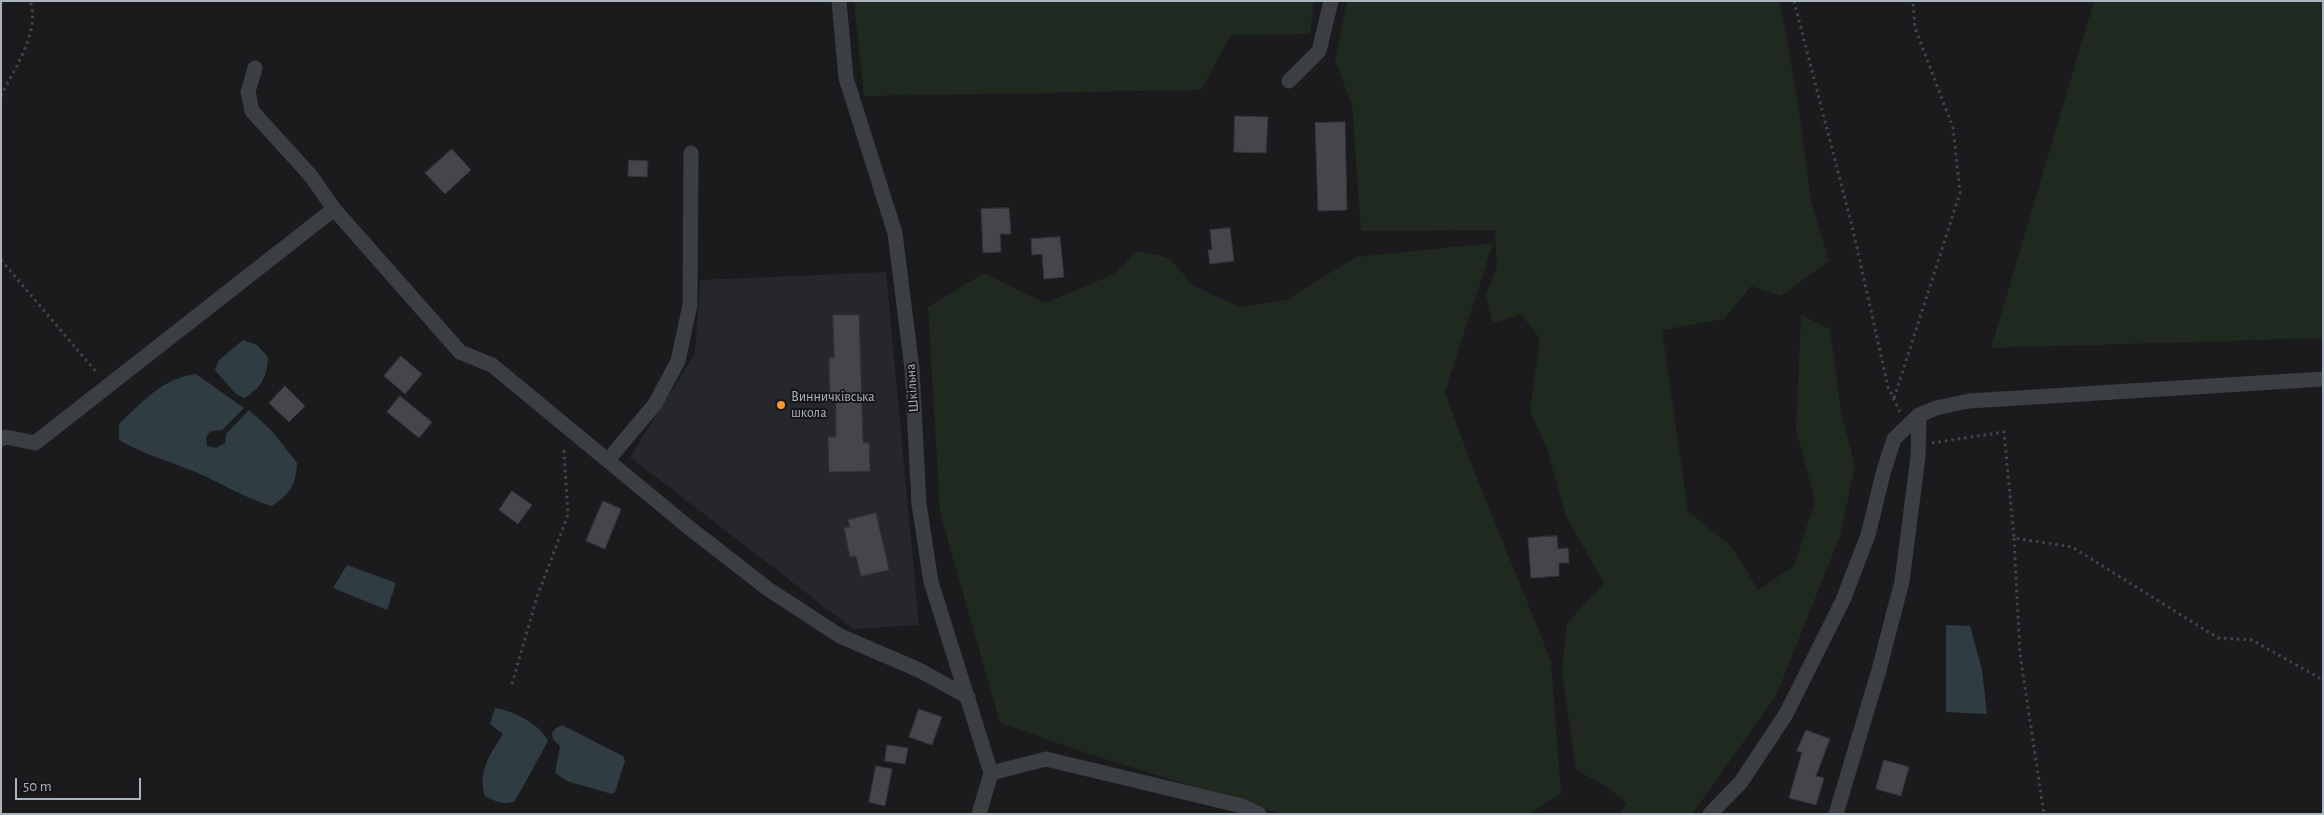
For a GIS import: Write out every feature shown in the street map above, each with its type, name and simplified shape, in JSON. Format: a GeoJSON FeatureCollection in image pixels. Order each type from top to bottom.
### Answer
{"type":"FeatureCollection","features":[{"type":"Feature","properties":{"kind":"street","name":"Шкільна"},"geometry":{"type":"LineString","coordinates":[[839,1],[846,78],[895,233],[912,369],[919,504],[931,582],[991,773]]}},
{"type":"Feature","properties":{"kind":"street"},"geometry":{"type":"LineString","coordinates":[[1289,81],[1319,51],[1331,1]]}},
{"type":"Feature","properties":{"kind":"street"},"geometry":{"type":"LineString","coordinates":[[255,68],[248,92],[252,111],[311,176],[334,209],[460,352],[492,365],[768,589],[840,636],[919,670],[968,697]]}},
{"type":"Feature","properties":{"kind":"street"},"geometry":{"type":"LineString","coordinates":[[608,460],[655,404],[678,361],[690,305],[691,153]]}},
{"type":"Feature","properties":{"kind":"street"},"geometry":{"type":"LineString","coordinates":[[1,439],[6,437],[35,442],[334,209]]}},
{"type":"Feature","properties":{"kind":"street"},"geometry":{"type":"LineString","coordinates":[[1710,814],[1741,782],[1786,714],[1839,609],[1868,535],[1884,470],[1894,439],[1906,425],[1919,415],[1936,408],[1969,401],[2323,379]]}},
{"type":"Feature","properties":{"kind":"street"},"geometry":{"type":"LineString","coordinates":[[1836,814],[1879,670],[1902,582],[1918,445],[1919,415]]}},
{"type":"Feature","properties":{"kind":"street"},"geometry":{"type":"LineString","coordinates":[[979,814],[991,773],[1046,759],[1242,806],[1259,814]]}},
{"type":"Feature","properties":{"kind":"path"},"geometry":{"type":"LineString","coordinates":[[1,96],[31,33],[34,11],[30,1]]}},
{"type":"Feature","properties":{"kind":"path"},"geometry":{"type":"LineString","coordinates":[[1794,1],[1853,230],[1888,388],[1906,425]]}},
{"type":"Feature","properties":{"kind":"path"},"geometry":{"type":"LineString","coordinates":[[1894,399],[1960,193],[1953,128],[1915,28],[1913,1]]}},
{"type":"Feature","properties":{"kind":"path"},"geometry":{"type":"LineString","coordinates":[[1,260],[106,385]]}},
{"type":"Feature","properties":{"kind":"path"},"geometry":{"type":"LineString","coordinates":[[512,684],[536,597],[568,515],[564,452],[575,432]]}},
{"type":"Feature","properties":{"kind":"path"},"geometry":{"type":"LineString","coordinates":[[1918,445],[2004,432],[2014,538],[2020,654],[2044,814]]}},
{"type":"Feature","properties":{"kind":"path"},"geometry":{"type":"LineString","coordinates":[[2014,538],[2072,547],[2218,638],[2252,640],[2323,680]]}},
{"type":"Feature","properties":{"kind":"shaded area"},"geometry":{"type":"Polygon","coordinates":[[[854,1],[1314,1],[1310,34],[1231,35],[1201,90],[864,96],[854,1]]]}},
{"type":"Feature","properties":{"kind":"shaded area"},"geometry":{"type":"Polygon","coordinates":[[[1347,1],[1780,1],[1797,97],[1811,201],[1829,261],[1781,296],[1751,286],[1724,319],[1662,330],[1688,511],[1732,547],[1758,590],[1794,566],[1815,501],[1796,429],[1801,315],[1830,329],[1841,412],[1855,465],[1840,536],[1776,696],[1692,814],[1620,814],[1626,803],[1608,787],[1576,770],[1562,672],[1567,623],[1604,583],[1566,516],[1547,449],[1530,411],[1540,339],[1521,314],[1493,323],[1486,295],[1497,266],[1495,230],[1361,231],[1352,105],[1335,60],[1347,1]]]}},
{"type":"Feature","properties":{"kind":"shaded area"},"geometry":{"type":"Polygon","coordinates":[[[2094,1],[2323,1],[2323,338],[1991,348],[2094,1]]]}},
{"type":"Feature","properties":{"kind":"shaded area"},"geometry":{"type":"Polygon","coordinates":[[[1493,243],[1445,392],[1469,458],[1551,661],[1561,794],[1528,814],[1282,814],[1089,754],[1000,723],[940,513],[928,307],[984,273],[1045,303],[1112,275],[1138,251],[1169,258],[1194,286],[1240,307],[1286,300],[1356,257],[1493,243]]]}},
{"type":"Feature","properties":{"kind":"shaded area","name":"Винничківська школа"},"geometry":{"type":"Polygon","coordinates":[[[886,272],[919,625],[853,629],[630,457],[695,353],[700,280],[886,272]]]}},
{"type":"Feature","properties":{"kind":"shaded area"},"geometry":{"type":"Polygon","coordinates":[[[243,340],[257,345],[268,357],[265,376],[259,386],[244,398],[236,394],[215,370],[219,360],[243,340]]]}},
{"type":"Feature","properties":{"kind":"shaded area"},"geometry":{"type":"Polygon","coordinates":[[[196,374],[244,408],[222,430],[211,431],[206,437],[207,446],[216,448],[225,443],[226,434],[249,410],[272,431],[297,463],[291,488],[288,493],[272,506],[246,496],[194,471],[140,451],[119,440],[119,424],[154,392],[174,380],[196,374]]]}},
{"type":"Feature","properties":{"kind":"shaded area"},"geometry":{"type":"Polygon","coordinates":[[[347,565],[396,583],[387,610],[333,588],[347,565]]]}},
{"type":"Feature","properties":{"kind":"shaded area"},"geometry":{"type":"Polygon","coordinates":[[[1946,625],[1970,626],[1982,670],[1987,714],[1946,712],[1946,625]]]}},
{"type":"Feature","properties":{"kind":"shaded area"},"geometry":{"type":"Polygon","coordinates":[[[495,708],[526,719],[539,729],[548,741],[515,801],[507,803],[492,800],[485,796],[483,787],[484,770],[503,734],[490,724],[495,708]]]}},
{"type":"Feature","properties":{"kind":"shaded area"},"geometry":{"type":"Polygon","coordinates":[[[562,725],[623,756],[625,761],[615,792],[612,794],[567,781],[555,773],[560,746],[553,739],[552,733],[562,725]]]}},
{"type":"Feature","properties":{"kind":"building"},"geometry":{"type":"Polygon","coordinates":[[[1235,116],[1268,117],[1266,153],[1234,152],[1235,116]]]}},
{"type":"Feature","properties":{"kind":"building"},"geometry":{"type":"Polygon","coordinates":[[[1345,122],[1347,210],[1318,211],[1315,123],[1345,122]]]}},
{"type":"Feature","properties":{"kind":"building"},"geometry":{"type":"Polygon","coordinates":[[[452,149],[471,170],[445,194],[425,173],[452,149]]]}},
{"type":"Feature","properties":{"kind":"building"},"geometry":{"type":"Polygon","coordinates":[[[629,160],[648,161],[647,177],[628,176],[629,160]]]}},
{"type":"Feature","properties":{"kind":"building"},"geometry":{"type":"Polygon","coordinates":[[[1009,208],[1011,234],[1000,234],[1001,252],[983,253],[981,209],[1009,208]]]}},
{"type":"Feature","properties":{"kind":"building"},"geometry":{"type":"Polygon","coordinates":[[[1230,228],[1234,261],[1210,264],[1208,250],[1212,250],[1210,230],[1230,228]]]}},
{"type":"Feature","properties":{"kind":"building"},"geometry":{"type":"Polygon","coordinates":[[[1060,237],[1064,277],[1044,279],[1042,254],[1032,255],[1031,239],[1060,237]]]}},
{"type":"Feature","properties":{"kind":"building"},"geometry":{"type":"Polygon","coordinates":[[[833,315],[859,315],[863,443],[869,443],[870,471],[829,472],[828,437],[836,437],[836,401],[830,401],[829,358],[834,358],[833,315]]]}},
{"type":"Feature","properties":{"kind":"building"},"geometry":{"type":"Polygon","coordinates":[[[401,356],[422,374],[405,394],[384,376],[401,356]]]}},
{"type":"Feature","properties":{"kind":"building"},"geometry":{"type":"Polygon","coordinates":[[[285,386],[305,406],[289,422],[269,403],[285,386]]]}},
{"type":"Feature","properties":{"kind":"building"},"geometry":{"type":"Polygon","coordinates":[[[400,396],[432,422],[419,438],[387,412],[400,396]]]}},
{"type":"Feature","properties":{"kind":"building"},"geometry":{"type":"Polygon","coordinates":[[[512,491],[532,505],[518,524],[499,510],[512,491]]]}},
{"type":"Feature","properties":{"kind":"building"},"geometry":{"type":"Polygon","coordinates":[[[603,501],[621,509],[605,549],[586,541],[603,501]]]}},
{"type":"Feature","properties":{"kind":"building"},"geometry":{"type":"Polygon","coordinates":[[[876,513],[889,570],[861,576],[856,556],[850,557],[844,528],[850,527],[848,520],[876,513]]]}},
{"type":"Feature","properties":{"kind":"building"},"geometry":{"type":"Polygon","coordinates":[[[1557,536],[1558,549],[1568,548],[1569,563],[1559,563],[1559,576],[1531,578],[1528,538],[1557,536]]]}},
{"type":"Feature","properties":{"kind":"building"},"geometry":{"type":"Polygon","coordinates":[[[919,709],[942,717],[932,745],[909,737],[919,709]]]}},
{"type":"Feature","properties":{"kind":"building"},"geometry":{"type":"Polygon","coordinates":[[[1806,730],[1830,739],[1816,776],[1824,778],[1816,805],[1789,798],[1802,752],[1797,751],[1806,730]]]}},
{"type":"Feature","properties":{"kind":"building"},"geometry":{"type":"Polygon","coordinates":[[[887,745],[908,748],[905,764],[885,761],[887,745]]]}},
{"type":"Feature","properties":{"kind":"building"},"geometry":{"type":"Polygon","coordinates":[[[1884,760],[1909,767],[1901,796],[1876,789],[1884,760]]]}},
{"type":"Feature","properties":{"kind":"building"},"geometry":{"type":"Polygon","coordinates":[[[876,766],[892,769],[885,806],[869,802],[876,766]]]}},
{"type":"Feature","properties":{"kind":"place","name":"Винничківська школа"},"geometry":{"type":"Point","coordinates":[781,405]}}]}
